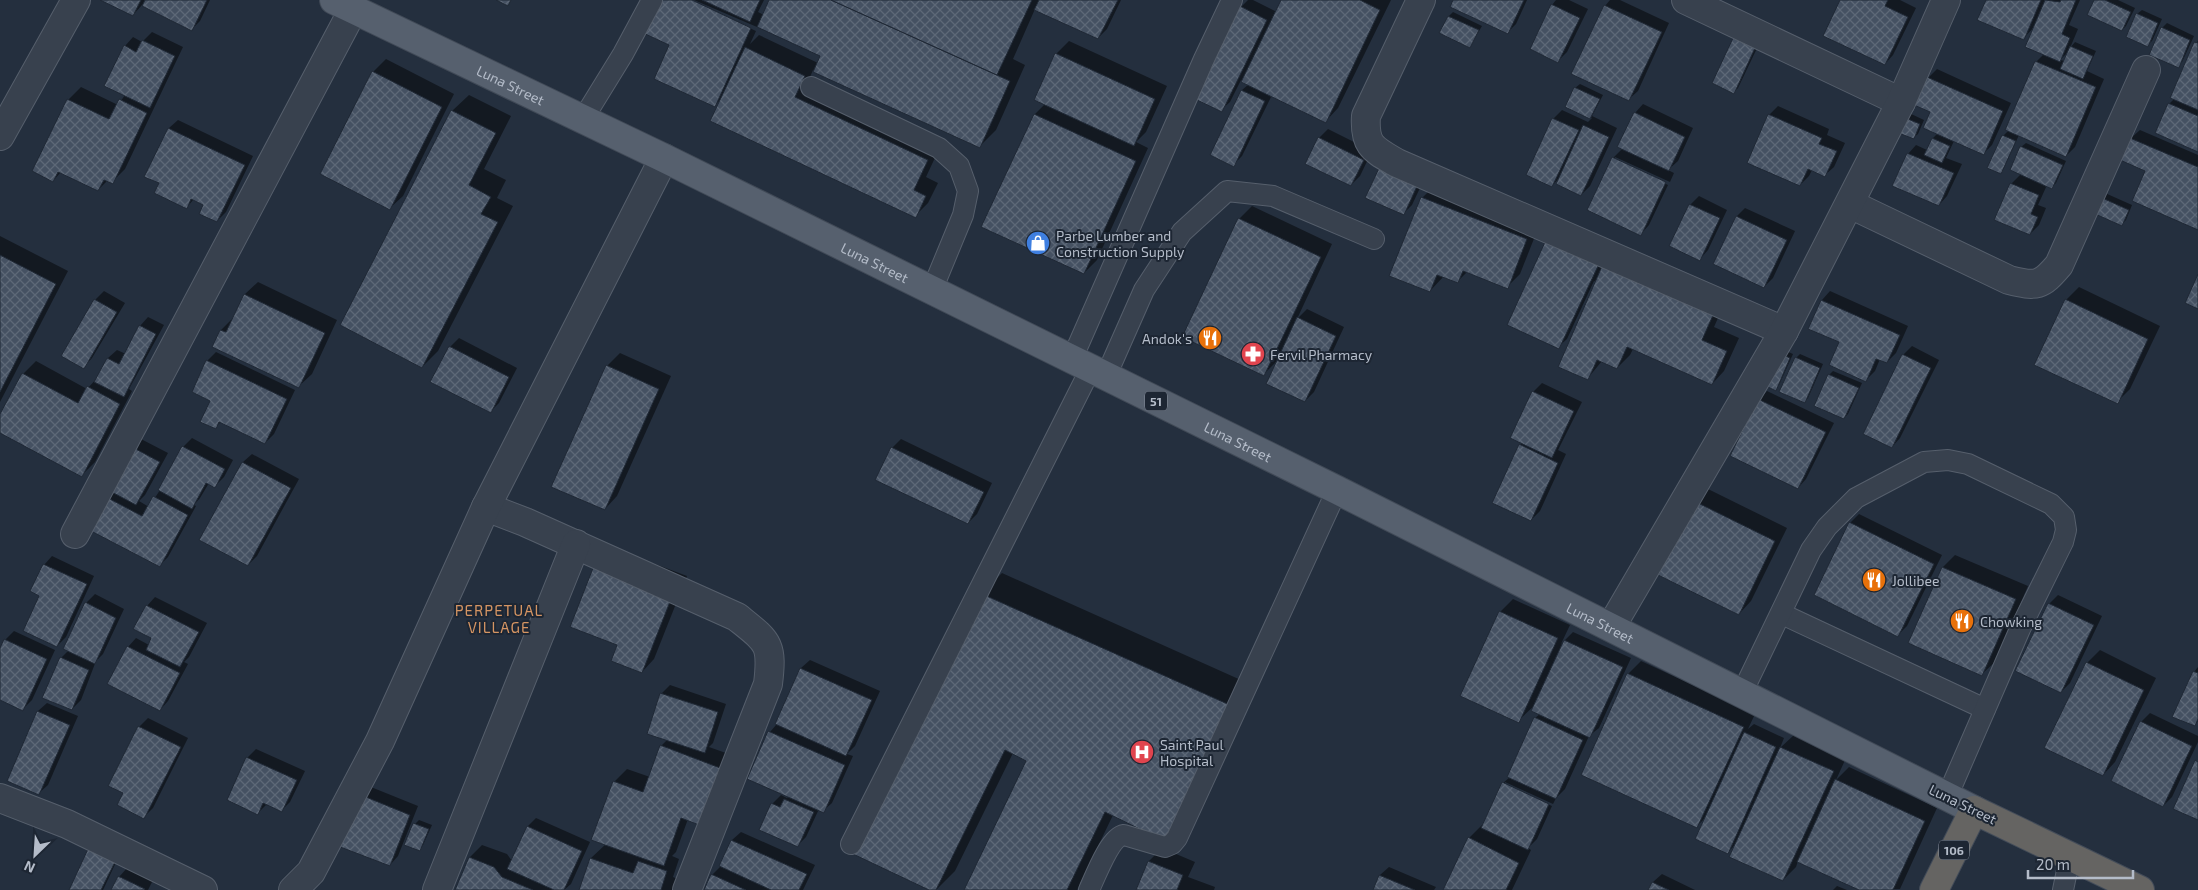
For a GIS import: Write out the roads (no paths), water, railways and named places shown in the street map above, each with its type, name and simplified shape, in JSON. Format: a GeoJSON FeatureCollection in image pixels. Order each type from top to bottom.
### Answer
{"type":"FeatureCollection","features":[{"type":"Feature","properties":{"kind":"highway","name":"Luna Street"},"geometry":{"type":"LineString","coordinates":[[1974,810],[2140,890]]}},
{"type":"Feature","properties":{"kind":"highway","name":"106"},"geometry":{"type":"LineString","coordinates":[[1934,890],[1974,810]]}},
{"type":"Feature","properties":{"kind":"main road","name":"Luna Street"},"geometry":{"type":"LineString","coordinates":[[348,3],[1337,490],[1974,810]]}},
{"type":"Feature","properties":{"kind":"street"},"geometry":{"type":"LineString","coordinates":[[0,136],[76,0]]}},
{"type":"Feature","properties":{"kind":"street"},"geometry":{"type":"LineString","coordinates":[[1421,0],[1366,116],[1365,130],[1369,144],[1397,163],[1784,331]]}},
{"type":"Feature","properties":{"kind":"street"},"geometry":{"type":"LineString","coordinates":[[1686,0],[1901,102]]}},
{"type":"Feature","properties":{"kind":"street"},"geometry":{"type":"LineString","coordinates":[[1611,627],[1784,331],[1901,102],[1946,0]]}},
{"type":"Feature","properties":{"kind":"street"},"geometry":{"type":"LineString","coordinates":[[76,534],[348,3]]}},
{"type":"Feature","properties":{"kind":"street"},"geometry":{"type":"LineString","coordinates":[[1850,204],[2010,280],[2029,285],[2045,281],[2059,265],[2146,70]]}},
{"type":"Feature","properties":{"kind":"street"},"geometry":{"type":"LineString","coordinates":[[293,890],[311,872],[380,741],[486,507],[664,158]]}},
{"type":"Feature","properties":{"kind":"street"},"geometry":{"type":"LineString","coordinates":[[486,507],[576,544],[737,617],[764,639],[772,657],[768,684],[687,890]]}},
{"type":"Feature","properties":{"kind":"street"},"geometry":{"type":"LineString","coordinates":[[437,890],[576,544]]}},
{"type":"Feature","properties":{"kind":"street"},"geometry":{"type":"LineString","coordinates":[[0,798],[67,824],[203,890]]}},
{"type":"Feature","properties":{"kind":"lane"},"geometry":{"type":"LineString","coordinates":[[583,120],[623,54],[652,0]]}},
{"type":"Feature","properties":{"kind":"lane"},"geometry":{"type":"LineString","coordinates":[[851,844],[1090,368],[1204,59],[1232,0]]}},
{"type":"Feature","properties":{"kind":"lane"},"geometry":{"type":"LineString","coordinates":[[811,87],[939,148],[959,166],[968,191],[963,215],[932,290]]}},
{"type":"Feature","properties":{"kind":"lane"},"geometry":{"type":"LineString","coordinates":[[1090,368],[1182,232],[1227,191],[1273,196],[1374,239]]}},
{"type":"Feature","properties":{"kind":"lane"},"geometry":{"type":"LineString","coordinates":[[1742,693],[1782,614],[1811,550],[1827,527],[1856,498],[1924,462],[1948,460],[1968,464],[2051,504],[2064,517],[2066,530],[2063,542],[2020,629],[1947,797]]}},
{"type":"Feature","properties":{"kind":"lane"},"geometry":{"type":"LineString","coordinates":[[1089,890],[1112,842],[1119,836],[1124,835],[1165,847],[1172,844],[1177,838],[1337,490]]}},
{"type":"Feature","properties":{"kind":"lane"},"geometry":{"type":"LineString","coordinates":[[1782,614],[1985,709]]}},
{"type":"Feature","properties":{"kind":"lane"},"geometry":{"type":"LineString","coordinates":[[2063,890],[2070,856]]}},
{"type":"Feature","properties":{"kind":"place","name":"Parbe Lumber and Construction Supply"},"geometry":{"type":"Point","coordinates":[1038,243]}},
{"type":"Feature","properties":{"kind":"place","name":"Andok's"},"geometry":{"type":"Point","coordinates":[1210,338]}},
{"type":"Feature","properties":{"kind":"place","name":"Fervil Pharmacy"},"geometry":{"type":"Point","coordinates":[1253,354]}},
{"type":"Feature","properties":{"kind":"place","name":"Jollibee"},"geometry":{"type":"Point","coordinates":[1874,580]}},
{"type":"Feature","properties":{"kind":"place","name":"Chowking"},"geometry":{"type":"Point","coordinates":[1962,621]}},
{"type":"Feature","properties":{"kind":"place","name":"Saint Paul Hospital"},"geometry":{"type":"Point","coordinates":[1142,752]}},
{"type":"Feature","properties":{"kind":"district","name":"PERPETUAL VILLAGE"},"geometry":{"type":"Point","coordinates":[499,618]}}]}
